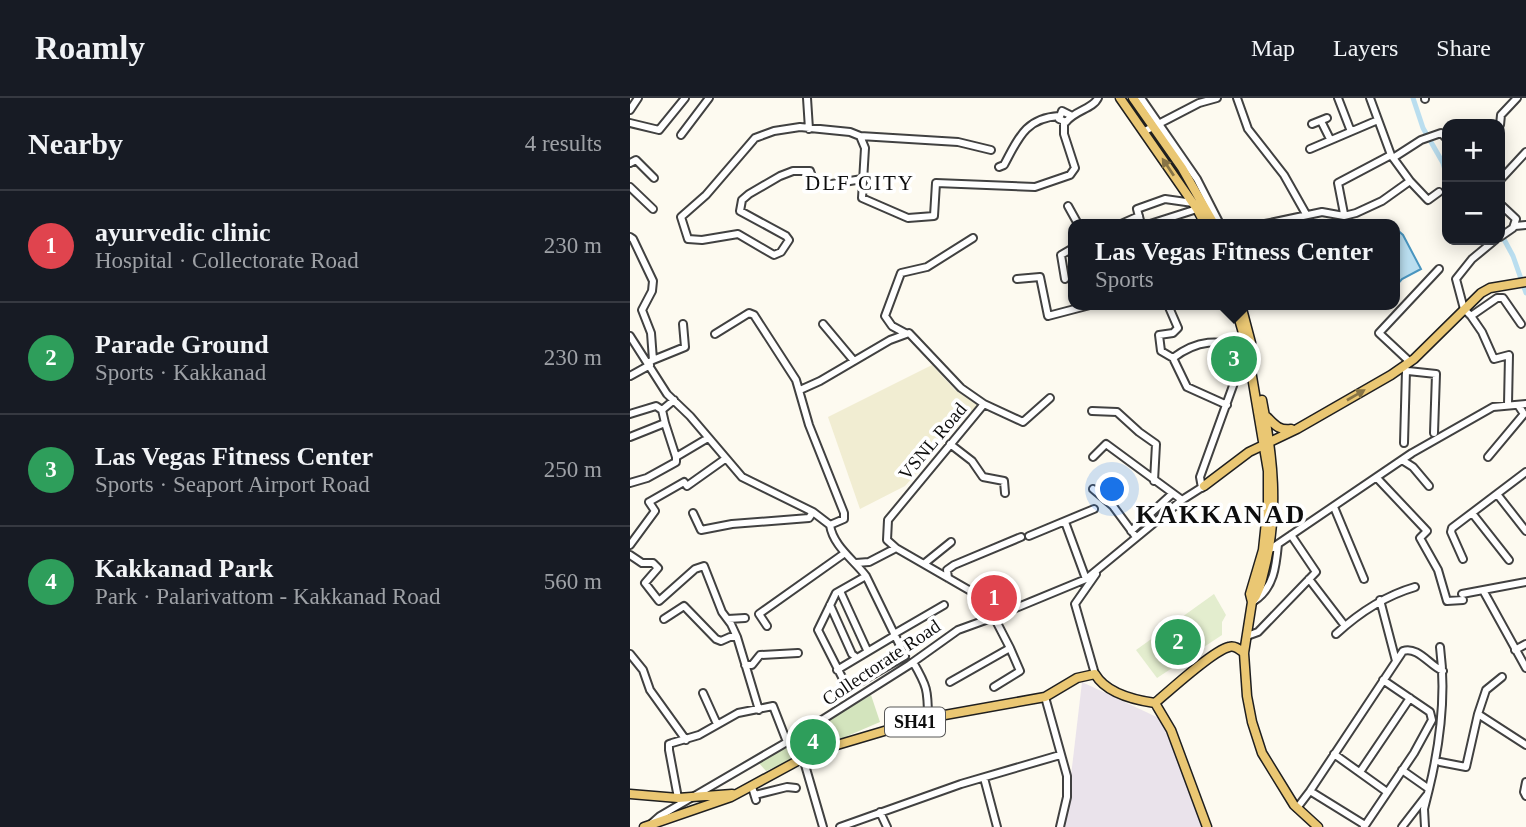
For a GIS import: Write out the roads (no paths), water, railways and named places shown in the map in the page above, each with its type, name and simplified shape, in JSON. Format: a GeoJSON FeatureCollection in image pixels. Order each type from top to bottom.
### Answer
{"type":"FeatureCollection","features":[{"type":"Feature","properties":{"kind":"main road"},"geometry":{"type":"LineString","coordinates":[[1120,98],[1202,219]]}},
{"type":"Feature","properties":{"kind":"main road"},"geometry":{"type":"LineString","coordinates":[[1133,98],[1156,125],[1198,192],[1212,219]]}},
{"type":"Feature","properties":{"kind":"main road"},"geometry":{"type":"LineString","coordinates":[[1202,486],[1252,452],[1408,368],[1490,288],[1525,282]]}},
{"type":"Feature","properties":{"kind":"main road"},"geometry":{"type":"LineString","coordinates":[[1236,310],[1263,418],[1252,452]]}},
{"type":"Feature","properties":{"kind":"main road"},"geometry":{"type":"LineString","coordinates":[[1242,310],[1263,418],[1274,500],[1269,550],[1257,596],[1252,602]]}},
{"type":"Feature","properties":{"kind":"main road"},"geometry":{"type":"LineString","coordinates":[[1263,418],[1283,430],[1297,429]]}},
{"type":"Feature","properties":{"kind":"main road"},"geometry":{"type":"LineString","coordinates":[[1267,445],[1267,514],[1263,550],[1250,594],[1252,602],[1244,653],[1247,696],[1262,753],[1297,808],[1318,827]]}},
{"type":"Feature","properties":{"kind":"main road"},"geometry":{"type":"LineString","coordinates":[[1252,452],[1262,457],[1268,471]]}},
{"type":"Feature","properties":{"kind":"main road"},"geometry":{"type":"LineString","coordinates":[[1155,703],[1229,647],[1235,647],[1244,653]]}},
{"type":"Feature","properties":{"kind":"main road"},"geometry":{"type":"LineString","coordinates":[[1095,674],[1097,679],[1115,691],[1134,699],[1155,703],[1171,730],[1207,827]]}},
{"type":"Feature","properties":{"kind":"main road","name":"SH41"},"geometry":{"type":"LineString","coordinates":[[648,826],[711,806],[741,793],[754,794],[803,758],[837,745],[928,718],[1045,697],[1077,678],[1095,674]]}},
{"type":"Feature","properties":{"kind":"main road"},"geometry":{"type":"LineString","coordinates":[[630,794],[678,798],[741,793]]}},
{"type":"Feature","properties":{"kind":"street"},"geometry":{"type":"LineString","coordinates":[[630,110],[638,98]]}},
{"type":"Feature","properties":{"kind":"street"},"geometry":{"type":"LineString","coordinates":[[630,123],[659,130],[685,98]]}},
{"type":"Feature","properties":{"kind":"street"},"geometry":{"type":"LineString","coordinates":[[681,135],[709,98]]}},
{"type":"Feature","properties":{"kind":"street"},"geometry":{"type":"LineString","coordinates":[[807,98],[809,129]]}},
{"type":"Feature","properties":{"kind":"street"},"geometry":{"type":"LineString","coordinates":[[1064,122],[1069,120],[1070,115],[1095,104],[1098,98]]}},
{"type":"Feature","properties":{"kind":"street"},"geometry":{"type":"LineString","coordinates":[[1141,98],[1156,125],[1197,179],[1217,219]]}},
{"type":"Feature","properties":{"kind":"street"},"geometry":{"type":"LineString","coordinates":[[1144,131],[1199,103],[1217,98]]}},
{"type":"Feature","properties":{"kind":"street"},"geometry":{"type":"LineString","coordinates":[[1237,98],[1248,129],[1284,175],[1306,214]]}},
{"type":"Feature","properties":{"kind":"street"},"geometry":{"type":"LineString","coordinates":[[1338,98],[1350,129],[1353,130]]}},
{"type":"Feature","properties":{"kind":"street"},"geometry":{"type":"LineString","coordinates":[[1370,98],[1392,157],[1428,200],[1439,192]]}},
{"type":"Feature","properties":{"kind":"street"},"geometry":{"type":"LineString","coordinates":[[1501,119],[1501,115],[1517,98]]}},
{"type":"Feature","properties":{"kind":"street"},"geometry":{"type":"LineString","coordinates":[[999,167],[1004,165],[1024,128],[1048,116],[1059,116],[1065,111],[1070,115]]}},
{"type":"Feature","properties":{"kind":"street"},"geometry":{"type":"LineString","coordinates":[[860,136],[865,148],[862,179],[864,200],[908,218],[933,216],[936,183],[1035,187],[1070,176],[1075,171],[1064,134],[1064,122],[1059,116]]}},
{"type":"Feature","properties":{"kind":"street"},"geometry":{"type":"LineString","coordinates":[[1312,124],[1324,119],[1330,139]]}},
{"type":"Feature","properties":{"kind":"street"},"geometry":{"type":"LineString","coordinates":[[1310,149],[1378,120]]}},
{"type":"Feature","properties":{"kind":"street"},"geometry":{"type":"LineString","coordinates":[[862,179],[832,184],[814,182],[810,171],[793,171],[742,200],[740,211],[789,240],[781,252],[774,255],[738,234],[688,240],[681,217],[706,195],[755,138],[774,131],[800,127],[850,132],[860,136],[958,142],[991,150]]}},
{"type":"Feature","properties":{"kind":"street"},"geometry":{"type":"LineString","coordinates":[[1346,219],[1338,183],[1442,132]]}},
{"type":"Feature","properties":{"kind":"street"},"geometry":{"type":"LineString","coordinates":[[1505,175],[1526,152]]}},
{"type":"Feature","properties":{"kind":"street"},"geometry":{"type":"LineString","coordinates":[[630,163],[636,160],[654,178]]}},
{"type":"Feature","properties":{"kind":"street"},"geometry":{"type":"LineString","coordinates":[[1348,219],[1382,201],[1410,181]]}},
{"type":"Feature","properties":{"kind":"street"},"geometry":{"type":"LineString","coordinates":[[630,187],[653,209]]}},
{"type":"Feature","properties":{"kind":"street"},"geometry":{"type":"LineString","coordinates":[[1140,219],[1137,209],[1165,200],[1195,206]]}},
{"type":"Feature","properties":{"kind":"street"},"geometry":{"type":"LineString","coordinates":[[1068,206],[1074,219]]}},
{"type":"Feature","properties":{"kind":"street"},"geometry":{"type":"LineString","coordinates":[[1172,219],[1195,206]]}},
{"type":"Feature","properties":{"kind":"street"},"geometry":{"type":"LineString","coordinates":[[1505,209],[1516,219],[1515,226]]}},
{"type":"Feature","properties":{"kind":"street"},"geometry":{"type":"LineString","coordinates":[[1291,219],[1322,212],[1343,219]]}},
{"type":"Feature","properties":{"kind":"street"},"geometry":{"type":"LineString","coordinates":[[1132,219],[1139,216]]}},
{"type":"Feature","properties":{"kind":"street"},"geometry":{"type":"LineString","coordinates":[[1505,233],[1515,226],[1526,225]]}},
{"type":"Feature","properties":{"kind":"street"},"geometry":{"type":"LineString","coordinates":[[630,237],[653,281],[652,291],[642,310],[651,333],[650,363]]}},
{"type":"Feature","properties":{"kind":"street","name":"VSNL Road"},"geometry":{"type":"LineString","coordinates":[[895,548],[887,540],[888,520],[984,404],[961,388],[913,335],[892,326],[885,319],[901,273],[927,267],[973,238]]}},
{"type":"Feature","properties":{"kind":"street"},"geometry":{"type":"LineString","coordinates":[[1489,245],[1472,259],[1456,279],[1467,312],[1482,332],[1494,359],[1509,355],[1508,404]]}},
{"type":"Feature","properties":{"kind":"street"},"geometry":{"type":"LineString","coordinates":[[1065,279],[1061,255],[1068,251]]}},
{"type":"Feature","properties":{"kind":"street"},"geometry":{"type":"LineString","coordinates":[[1434,433],[1436,374],[1408,368],[1379,334],[1439,269]]}},
{"type":"Feature","properties":{"kind":"street"},"geometry":{"type":"LineString","coordinates":[[1017,279],[1040,277],[1048,316],[1071,310]]}},
{"type":"Feature","properties":{"kind":"street"},"geometry":{"type":"LineString","coordinates":[[1467,312],[1503,298],[1521,324]]}},
{"type":"Feature","properties":{"kind":"street"},"geometry":{"type":"LineString","coordinates":[[1170,310],[1178,328],[1173,333],[1159,335],[1164,354],[1173,358],[1186,387],[1227,405]]}},
{"type":"Feature","properties":{"kind":"street"},"geometry":{"type":"LineString","coordinates":[[715,334],[750,313],[754,315],[796,380],[809,425],[844,513],[844,519],[830,525]]}},
{"type":"Feature","properties":{"kind":"street"},"geometry":{"type":"LineString","coordinates":[[631,374],[685,348],[683,324]]}},
{"type":"Feature","properties":{"kind":"street"},"geometry":{"type":"LineString","coordinates":[[823,324],[854,360]]}},
{"type":"Feature","properties":{"kind":"street"},"geometry":{"type":"LineString","coordinates":[[800,390],[808,388],[905,332]]}},
{"type":"Feature","properties":{"kind":"street"},"geometry":{"type":"LineString","coordinates":[[630,336],[650,363],[667,394],[742,477],[813,512],[830,525],[835,539],[866,576],[905,656],[847,689],[818,630],[836,593],[866,576]]}},
{"type":"Feature","properties":{"kind":"street"},"geometry":{"type":"LineString","coordinates":[[1173,358],[1193,345],[1221,341],[1247,347],[1200,477],[1202,486]]}},
{"type":"Feature","properties":{"kind":"street"},"geometry":{"type":"LineString","coordinates":[[1404,443],[1408,368]]}},
{"type":"Feature","properties":{"kind":"street"},"geometry":{"type":"LineString","coordinates":[[984,404],[1023,422],[1050,398]]}},
{"type":"Feature","properties":{"kind":"street"},"geometry":{"type":"LineString","coordinates":[[662,411],[674,400]]}},
{"type":"Feature","properties":{"kind":"street"},"geometry":{"type":"LineString","coordinates":[[1269,550],[1402,460],[1493,407],[1526,404]]}},
{"type":"Feature","properties":{"kind":"street"},"geometry":{"type":"LineString","coordinates":[[1488,457],[1524,414],[1518,405]]}},
{"type":"Feature","properties":{"kind":"street"},"geometry":{"type":"LineString","coordinates":[[630,414],[656,406],[662,411],[676,457],[676,462],[647,478],[630,483]]}},
{"type":"Feature","properties":{"kind":"street"},"geometry":{"type":"LineString","coordinates":[[1092,411],[1117,412],[1156,443],[1154,481]]}},
{"type":"Feature","properties":{"kind":"street"},"geometry":{"type":"LineString","coordinates":[[630,437],[665,423]]}},
{"type":"Feature","properties":{"kind":"street"},"geometry":{"type":"LineString","coordinates":[[676,457],[708,438]]}},
{"type":"Feature","properties":{"kind":"street"},"geometry":{"type":"LineString","coordinates":[[950,444],[972,461],[983,477],[1004,481],[1005,493]]}},
{"type":"Feature","properties":{"kind":"street"},"geometry":{"type":"LineString","coordinates":[[1093,457],[1106,444],[1182,500]]}},
{"type":"Feature","properties":{"kind":"street"},"geometry":{"type":"LineString","coordinates":[[630,545],[655,511],[649,502],[684,482],[687,486],[725,459]]}},
{"type":"Feature","properties":{"kind":"street"},"geometry":{"type":"LineString","coordinates":[[1402,460],[1413,467],[1429,486]]}},
{"type":"Feature","properties":{"kind":"street"},"geometry":{"type":"LineString","coordinates":[[1463,559],[1451,532],[1452,528],[1526,472]]}},
{"type":"Feature","properties":{"kind":"street"},"geometry":{"type":"LineString","coordinates":[[1377,478],[1427,531],[1420,538],[1438,570],[1447,601],[1526,582]]}},
{"type":"Feature","properties":{"kind":"street","name":"Collectorate Road"},"geometry":{"type":"LineString","coordinates":[[648,826],[660,816],[787,742],[913,662],[958,630],[1086,579],[1202,486]]}},
{"type":"Feature","properties":{"kind":"street"},"geometry":{"type":"LineString","coordinates":[[1093,489],[1113,506],[1136,537]]}},
{"type":"Feature","properties":{"kind":"street"},"geometry":{"type":"LineString","coordinates":[[1131,531],[1172,494]]}},
{"type":"Feature","properties":{"kind":"street"},"geometry":{"type":"LineString","coordinates":[[1497,494],[1526,531]]}},
{"type":"Feature","properties":{"kind":"street"},"geometry":{"type":"LineString","coordinates":[[1334,507],[1364,579]]}},
{"type":"Feature","properties":{"kind":"street"},"geometry":{"type":"LineString","coordinates":[[1030,536],[1094,509]]}},
{"type":"Feature","properties":{"kind":"street"},"geometry":{"type":"LineString","coordinates":[[693,513],[701,530],[709,530],[732,524],[809,518],[813,512]]}},
{"type":"Feature","properties":{"kind":"street"},"geometry":{"type":"LineString","coordinates":[[1472,513],[1509,560]]}},
{"type":"Feature","properties":{"kind":"street"},"geometry":{"type":"LineString","coordinates":[[1065,522],[1086,579]]}},
{"type":"Feature","properties":{"kind":"street"},"geometry":{"type":"LineString","coordinates":[[1247,636],[1258,632],[1315,570],[1292,535]]}},
{"type":"Feature","properties":{"kind":"street"},"geometry":{"type":"LineString","coordinates":[[948,578],[947,570],[954,565],[1021,537]]}},
{"type":"Feature","properties":{"kind":"street"},"geometry":{"type":"LineString","coordinates":[[925,563],[951,542]]}},
{"type":"Feature","properties":{"kind":"street"},"geometry":{"type":"LineString","coordinates":[[1252,602],[1269,587],[1278,544]]}},
{"type":"Feature","properties":{"kind":"street"},"geometry":{"type":"LineString","coordinates":[[856,563],[869,562],[895,548],[1007,612]]}},
{"type":"Feature","properties":{"kind":"street"},"geometry":{"type":"LineString","coordinates":[[767,626],[759,614],[845,553]]}},
{"type":"Feature","properties":{"kind":"street"},"geometry":{"type":"LineString","coordinates":[[630,555],[642,562],[653,563],[658,568],[645,583],[659,601],[695,569],[704,566],[722,612],[737,637],[759,710]]}},
{"type":"Feature","properties":{"kind":"street"},"geometry":{"type":"LineString","coordinates":[[1095,674],[1075,604],[1099,569]]}},
{"type":"Feature","properties":{"kind":"street"},"geometry":{"type":"LineString","coordinates":[[1309,579],[1345,626]]}},
{"type":"Feature","properties":{"kind":"street"},"geometry":{"type":"LineString","coordinates":[[1336,634],[1380,600],[1415,587]]}},
{"type":"Feature","properties":{"kind":"street"},"geometry":{"type":"LineString","coordinates":[[840,591],[867,650]]}},
{"type":"Feature","properties":{"kind":"street"},"geometry":{"type":"LineString","coordinates":[[1484,592],[1526,668]]}},
{"type":"Feature","properties":{"kind":"street"},"geometry":{"type":"LineString","coordinates":[[1380,600],[1396,661]]}},
{"type":"Feature","properties":{"kind":"street"},"geometry":{"type":"LineString","coordinates":[[830,605],[856,658]]}},
{"type":"Feature","properties":{"kind":"street"},"geometry":{"type":"LineString","coordinates":[[837,670],[944,606]]}},
{"type":"Feature","properties":{"kind":"street"},"geometry":{"type":"LineString","coordinates":[[664,619],[684,607],[716,639],[721,641],[737,637]]}},
{"type":"Feature","properties":{"kind":"street"},"geometry":{"type":"LineString","coordinates":[[994,617],[1019,667],[1019,674],[994,688]]}},
{"type":"Feature","properties":{"kind":"street"},"geometry":{"type":"LineString","coordinates":[[728,620],[745,618]]}},
{"type":"Feature","properties":{"kind":"street"},"geometry":{"type":"LineString","coordinates":[[1515,650],[1526,644]]}},
{"type":"Feature","properties":{"kind":"street"},"geometry":{"type":"LineString","coordinates":[[1425,827],[1424,809],[1438,739],[1443,671],[1440,647]]}},
{"type":"Feature","properties":{"kind":"street"},"geometry":{"type":"LineString","coordinates":[[950,682],[1010,648]]}},
{"type":"Feature","properties":{"kind":"street"},"geometry":{"type":"LineString","coordinates":[[1297,808],[1403,651],[1408,649],[1443,671]]}},
{"type":"Feature","properties":{"kind":"street"},"geometry":{"type":"LineString","coordinates":[[745,665],[752,664],[760,655],[798,653]]}},
{"type":"Feature","properties":{"kind":"street"},"geometry":{"type":"LineString","coordinates":[[630,654],[643,670],[650,690],[686,740]]}},
{"type":"Feature","properties":{"kind":"street"},"geometry":{"type":"LineString","coordinates":[[913,662],[928,691],[928,718]]}},
{"type":"Feature","properties":{"kind":"street"},"geometry":{"type":"LineString","coordinates":[[1440,762],[1466,767],[1486,690],[1502,677]]}},
{"type":"Feature","properties":{"kind":"street"},"geometry":{"type":"LineString","coordinates":[[1310,791],[1365,826],[1402,770],[1431,725],[1430,712],[1382,680]]}},
{"type":"Feature","properties":{"kind":"street"},"geometry":{"type":"LineString","coordinates":[[703,693],[717,724]]}},
{"type":"Feature","properties":{"kind":"street"},"geometry":{"type":"LineString","coordinates":[[1045,697],[1067,776],[1067,797],[1060,827]]}},
{"type":"Feature","properties":{"kind":"street"},"geometry":{"type":"LineString","coordinates":[[1431,717],[1441,697]]}},
{"type":"Feature","properties":{"kind":"street"},"geometry":{"type":"LineString","coordinates":[[1360,772],[1410,698]]}},
{"type":"Feature","properties":{"kind":"street"},"geometry":{"type":"LineString","coordinates":[[678,798],[669,744],[686,740],[738,713],[774,706],[787,742]]}},
{"type":"Feature","properties":{"kind":"street"},"geometry":{"type":"LineString","coordinates":[[1478,714],[1526,745]]}},
{"type":"Feature","properties":{"kind":"street"},"geometry":{"type":"LineString","coordinates":[[1334,754],[1387,792]]}},
{"type":"Feature","properties":{"kind":"street"},"geometry":{"type":"LineString","coordinates":[[840,827],[1060,755]]}},
{"type":"Feature","properties":{"kind":"street"},"geometry":{"type":"LineString","coordinates":[[803,758],[823,827]]}},
{"type":"Feature","properties":{"kind":"street"},"geometry":{"type":"LineString","coordinates":[[1402,770],[1428,792]]}},
{"type":"Feature","properties":{"kind":"street"},"geometry":{"type":"LineString","coordinates":[[984,778],[997,827]]}},
{"type":"Feature","properties":{"kind":"street"},"geometry":{"type":"LineString","coordinates":[[1526,782],[1526,796]]}},
{"type":"Feature","properties":{"kind":"street"},"geometry":{"type":"LineString","coordinates":[[754,794],[787,787],[796,788]]}},
{"type":"Feature","properties":{"kind":"street"},"geometry":{"type":"LineString","coordinates":[[1402,827],[1428,792]]}},
{"type":"Feature","properties":{"kind":"street"},"geometry":{"type":"LineString","coordinates":[[880,812],[887,827]]}},
{"type":"Feature","properties":{"kind":"water"},"geometry":{"type":"Polygon","coordinates":[[[1400,232],[1421,269],[1400,281],[1400,232]]]}},
{"type":"Feature","properties":{"kind":"waterway"},"geometry":{"type":"LineString","coordinates":[[1413,98],[1423,128],[1442,161]]}},
{"type":"Feature","properties":{"kind":"waterway"},"geometry":{"type":"LineString","coordinates":[[1505,241],[1526,293]]}},
{"type":"Feature","properties":{"kind":"place","name":"Las Vegas Fitness Center"},"geometry":{"type":"Point","coordinates":[1234,359]}},
{"type":"Feature","properties":{"kind":"place","name":"ayurvedic clinic"},"geometry":{"type":"Point","coordinates":[994,598]}},
{"type":"Feature","properties":{"kind":"place","name":"Parade Ground"},"geometry":{"type":"Point","coordinates":[1178,642]}},
{"type":"Feature","properties":{"kind":"place","name":"Kakkanad Park"},"geometry":{"type":"Point","coordinates":[813,742]}},
{"type":"Feature","properties":{"kind":"district","name":"DLF CITY"},"geometry":{"type":"Point","coordinates":[860,183]}},
{"type":"Feature","properties":{"kind":"district","name":"KAKKANAD"},"geometry":{"type":"Point","coordinates":[1221,514]}}]}
